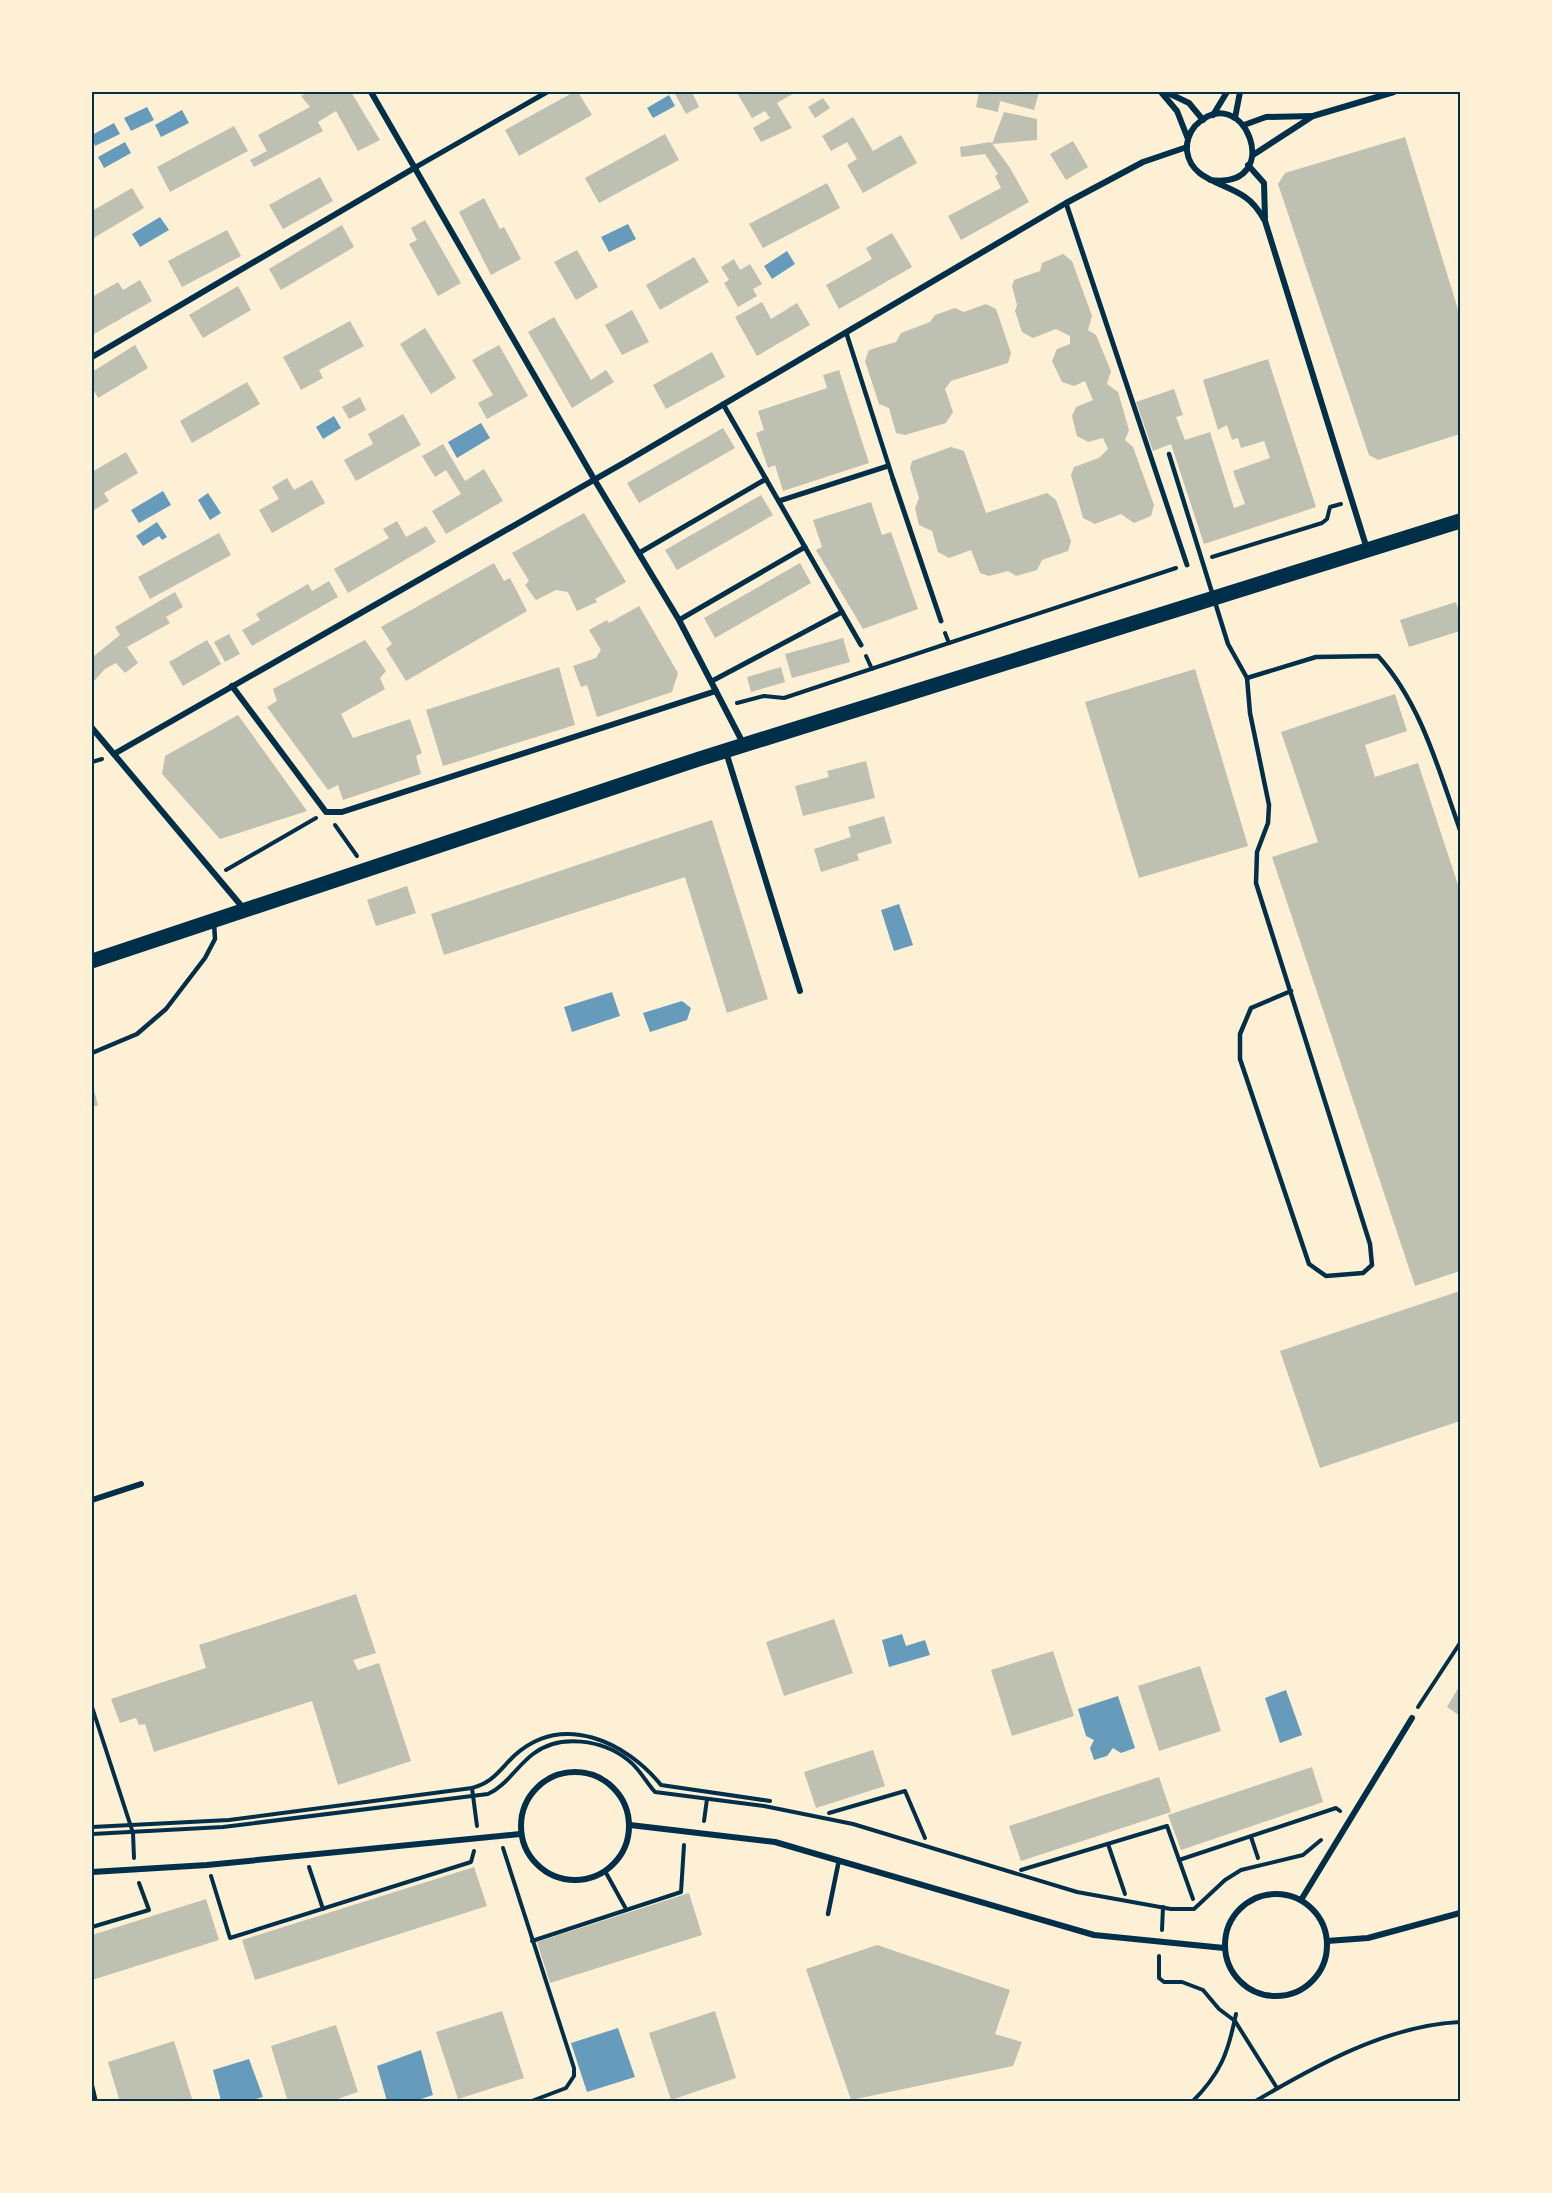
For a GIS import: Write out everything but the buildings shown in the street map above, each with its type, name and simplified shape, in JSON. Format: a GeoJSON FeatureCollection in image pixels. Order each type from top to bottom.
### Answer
{"type":"FeatureCollection","features":[{"type":"Feature","properties":{"kind":"main road"},"geometry":{"type":"LineString","coordinates":[[92,961],[744,745],[1461,521]]}},
{"type":"Feature","properties":{"kind":"street"},"geometry":{"type":"LineString","coordinates":[[371,92],[678,620],[744,745]]}},
{"type":"Feature","properties":{"kind":"street"},"geometry":{"type":"LineString","coordinates":[[92,357],[547,92]]}},
{"type":"Feature","properties":{"kind":"street"},"geometry":{"type":"LineString","coordinates":[[1161,92],[1177,111],[1188,139]]}},
{"type":"Feature","properties":{"kind":"street"},"geometry":{"type":"LineString","coordinates":[[1166,92],[1189,103],[1203,120]]}},
{"type":"Feature","properties":{"kind":"street"},"geometry":{"type":"LineString","coordinates":[[1213,116],[1227,92]]}},
{"type":"Feature","properties":{"kind":"street"},"geometry":{"type":"LineString","coordinates":[[1235,118],[1240,92]]}},
{"type":"Feature","properties":{"kind":"street"},"geometry":{"type":"LineString","coordinates":[[1244,125],[1266,117],[1313,116],[1394,92]]}},
{"type":"Feature","properties":{"kind":"street"},"geometry":{"type":"LineString","coordinates":[[1253,155],[1250,134],[1235,118],[1213,116],[1203,120],[1193,128],[1186,147],[1193,167],[1210,180],[1246,197],[1260,211],[1265,221],[1367,550]]}},
{"type":"Feature","properties":{"kind":"street"},"geometry":{"type":"LineString","coordinates":[[1210,180],[1232,179],[1248,165],[1253,155],[1313,116]]}},
{"type":"Feature","properties":{"kind":"street"},"geometry":{"type":"LineString","coordinates":[[114,754],[594,479],[1066,203],[1143,162],[1186,147]]}},
{"type":"Feature","properties":{"kind":"street"},"geometry":{"type":"LineString","coordinates":[[1248,165],[1264,183],[1265,221]]}},
{"type":"Feature","properties":{"kind":"street"},"geometry":{"type":"LineString","coordinates":[[1066,203],[1187,565]]}},
{"type":"Feature","properties":{"kind":"street"},"geometry":{"type":"LineString","coordinates":[[723,404],[861,645]]}},
{"type":"Feature","properties":{"kind":"street"},"geometry":{"type":"LineString","coordinates":[[779,501],[888,466]]}},
{"type":"Feature","properties":{"kind":"street"},"geometry":{"type":"LineString","coordinates":[[639,553],[766,479]]}},
{"type":"Feature","properties":{"kind":"street"},"geometry":{"type":"LineString","coordinates":[[893,479],[941,621]]}},
{"type":"Feature","properties":{"kind":"street"},"geometry":{"type":"LineString","coordinates":[[678,620],[805,548]]}},
{"type":"Feature","properties":{"kind":"street"},"geometry":{"type":"LineString","coordinates":[[712,681],[842,612]]}},
{"type":"Feature","properties":{"kind":"street"},"geometry":{"type":"LineString","coordinates":[[232,686],[326,812],[342,812],[716,691]]}},
{"type":"Feature","properties":{"kind":"street"},"geometry":{"type":"LineString","coordinates":[[92,728],[245,909]]}},
{"type":"Feature","properties":{"kind":"street"},"geometry":{"type":"LineString","coordinates":[[726,752],[800,991]]}},
{"type":"Feature","properties":{"kind":"street"},"geometry":{"type":"LineString","coordinates":[[92,1500],[141,1484]]}},
{"type":"Feature","properties":{"kind":"street"},"geometry":{"type":"LineString","coordinates":[[1301,1900],[1412,1718]]}},
{"type":"Feature","properties":{"kind":"street"},"geometry":{"type":"LineString","coordinates":[[570,1771],[588,1773],[605,1780],[618,1792],[627,1808],[630,1825],[627,1841],[620,1856],[605,1871],[595,1877],[579,1880],[562,1879],[547,1873],[534,1863],[525,1849],[520,1834],[521,1816],[527,1799],[538,1785],[553,1776],[570,1771]]}},
{"type":"Feature","properties":{"kind":"street"},"geometry":{"type":"LineString","coordinates":[[630,1825],[775,1842],[1094,1935],[1160,1944],[1224,1948]]}},
{"type":"Feature","properties":{"kind":"street"},"geometry":{"type":"LineString","coordinates":[[92,1872],[207,1865],[520,1834]]}},
{"type":"Feature","properties":{"kind":"street"},"geometry":{"type":"LineString","coordinates":[[1271,1894],[1287,1895],[1301,1900],[1319,1918],[1327,1941],[1326,1958],[1320,1973],[1309,1985],[1295,1994],[1279,1997],[1263,1995],[1241,1983],[1227,1964],[1224,1948],[1225,1932],[1232,1918],[1249,1902],[1271,1894]]}},
{"type":"Feature","properties":{"kind":"street"},"geometry":{"type":"LineString","coordinates":[[1327,1941],[1368,1938],[1461,1913]]}},
{"type":"Feature","properties":{"kind":"lane"},"geometry":{"type":"LineString","coordinates":[[846,332],[893,479]]}},
{"type":"Feature","properties":{"kind":"lane"},"geometry":{"type":"LineString","coordinates":[[1169,454],[1228,644],[1247,678],[1250,713],[1269,805],[1268,824],[1257,852],[1256,883],[1291,991],[1370,1244],[1372,1265],[1363,1273],[1326,1276],[1309,1264],[1240,1059],[1240,1034],[1251,1008],[1291,991]]}},
{"type":"Feature","properties":{"kind":"lane"},"geometry":{"type":"LineString","coordinates":[[1247,678],[1316,657],[1378,656],[1397,677],[1432,752],[1461,830]]}},
{"type":"Feature","properties":{"kind":"lane"},"geometry":{"type":"LineString","coordinates":[[92,1053],[137,1035],[166,1009],[205,958],[215,939],[213,920]]}},
{"type":"Feature","properties":{"kind":"lane"},"geometry":{"type":"LineString","coordinates":[[828,1914],[839,1860]]}},
{"type":"Feature","properties":{"kind":"path"},"geometry":{"type":"LineString","coordinates":[[1203,560],[1322,523],[1327,519],[1330,507],[1352,501]]}},
{"type":"Feature","properties":{"kind":"path"},"geometry":{"type":"LineString","coordinates":[[724,706],[764,696],[784,698],[1187,565]]}},
{"type":"Feature","properties":{"kind":"path"},"geometry":{"type":"LineString","coordinates":[[941,621],[949,643]]}},
{"type":"Feature","properties":{"kind":"path"},"geometry":{"type":"LineString","coordinates":[[866,657],[872,669]]}},
{"type":"Feature","properties":{"kind":"path"},"geometry":{"type":"LineString","coordinates":[[218,875],[326,812],[367,871]]}},
{"type":"Feature","properties":{"kind":"path"},"geometry":{"type":"LineString","coordinates":[[1412,1718],[1461,1643]]}},
{"type":"Feature","properties":{"kind":"path"},"geometry":{"type":"LineString","coordinates":[[92,1707],[130,1825],[135,1871],[149,1910],[92,1927]]}},
{"type":"Feature","properties":{"kind":"path"},"geometry":{"type":"LineString","coordinates":[[92,1827],[229,1820],[472,1788],[487,1784],[516,1754],[546,1736],[585,1736],[612,1744],[645,1766],[662,1785],[770,1801]]}},
{"type":"Feature","properties":{"kind":"path"},"geometry":{"type":"LineString","coordinates":[[207,1865],[230,1938],[471,1862],[479,1838],[472,1788]]}},
{"type":"Feature","properties":{"kind":"path"},"geometry":{"type":"LineString","coordinates":[[829,1813],[905,1791],[925,1838]]}},
{"type":"Feature","properties":{"kind":"path"},"geometry":{"type":"LineString","coordinates":[[702,1834],[708,1793]]}},
{"type":"Feature","properties":{"kind":"path"},"geometry":{"type":"LineString","coordinates":[[1179,1860],[1336,1808]]}},
{"type":"Feature","properties":{"kind":"path"},"geometry":{"type":"LineString","coordinates":[[1021,1870],[1167,1826],[1193,1899]]}},
{"type":"Feature","properties":{"kind":"path"},"geometry":{"type":"LineString","coordinates":[[532,1941],[681,1892],[685,1831]]}},
{"type":"Feature","properties":{"kind":"path"},"geometry":{"type":"LineString","coordinates":[[499,1836],[574,2068],[574,2076],[566,2088],[529,2102]]}},
{"type":"Feature","properties":{"kind":"path"},"geometry":{"type":"LineString","coordinates":[[1251,1837],[1258,1858]]}},
{"type":"Feature","properties":{"kind":"path"},"geometry":{"type":"LineString","coordinates":[[1108,1844],[1125,1894]]}},
{"type":"Feature","properties":{"kind":"path"},"geometry":{"type":"LineString","coordinates":[[305,1855],[323,1909]]}},
{"type":"Feature","properties":{"kind":"path"},"geometry":{"type":"LineString","coordinates":[[605,1871],[627,1910]]}},
{"type":"Feature","properties":{"kind":"path"},"geometry":{"type":"LineString","coordinates":[[1163,1907],[1159,1978],[1164,1983],[1182,1983],[1203,1990],[1219,2009],[1235,2021],[1277,2088]]}},
{"type":"Feature","properties":{"kind":"path"},"geometry":{"type":"LineString","coordinates":[[1192,2102],[1213,2081],[1227,2055],[1236,2014]]}},
{"type":"Feature","properties":{"kind":"path"},"geometry":{"type":"LineString","coordinates":[[1254,2102],[1277,2088],[1374,2041],[1417,2029],[1461,2022]]}},
{"type":"Feature","properties":{"kind":"path"},"geometry":{"type":"LineString","coordinates":[[92,2085],[96,2102]]}},
{"type":"Feature","properties":{"kind":"water"},"geometry":{"type":"Polygon","coordinates":[[[669,95],[675,106],[653,118],[647,108],[669,95]]]}},
{"type":"Feature","properties":{"kind":"water"},"geometry":{"type":"Polygon","coordinates":[[[147,107],[154,120],[131,131],[124,118],[147,107]]]}},
{"type":"Feature","properties":{"kind":"water"},"geometry":{"type":"Polygon","coordinates":[[[182,110],[189,123],[161,137],[155,125],[182,110]]]}},
{"type":"Feature","properties":{"kind":"water"},"geometry":{"type":"Polygon","coordinates":[[[114,123],[120,134],[95,146],[92,135],[114,123]]]}},
{"type":"Feature","properties":{"kind":"water"},"geometry":{"type":"Polygon","coordinates":[[[125,142],[131,153],[104,168],[98,157],[125,142]]]}},
{"type":"Feature","properties":{"kind":"water"},"geometry":{"type":"Polygon","coordinates":[[[160,217],[169,230],[140,247],[132,234],[160,217]]]}},
{"type":"Feature","properties":{"kind":"water"},"geometry":{"type":"Polygon","coordinates":[[[628,224],[636,239],[609,252],[601,237],[628,224]]]}},
{"type":"Feature","properties":{"kind":"water"},"geometry":{"type":"Polygon","coordinates":[[[787,251],[795,264],[772,279],[764,266],[787,251]]]}},
{"type":"Feature","properties":{"kind":"water"},"geometry":{"type":"Polygon","coordinates":[[[334,416],[341,428],[323,439],[316,427],[334,416]]]}},
{"type":"Feature","properties":{"kind":"water"},"geometry":{"type":"Polygon","coordinates":[[[481,423],[490,438],[457,458],[448,442],[481,423]]]}},
{"type":"Feature","properties":{"kind":"water"},"geometry":{"type":"Polygon","coordinates":[[[163,491],[171,505],[139,523],[131,510],[163,491]]]}},
{"type":"Feature","properties":{"kind":"water"},"geometry":{"type":"Polygon","coordinates":[[[208,493],[221,513],[210,520],[198,500],[208,493]]]}},
{"type":"Feature","properties":{"kind":"water"},"geometry":{"type":"Polygon","coordinates":[[[157,522],[167,537],[162,540],[159,536],[143,546],[136,536],[157,522]]]}},
{"type":"Feature","properties":{"kind":"water"},"geometry":{"type":"Polygon","coordinates":[[[899,904],[913,945],[894,951],[881,910],[899,904]]]}},
{"type":"Feature","properties":{"kind":"water"},"geometry":{"type":"Polygon","coordinates":[[[612,992],[620,1016],[572,1032],[564,1007],[612,992]]]}},
{"type":"Feature","properties":{"kind":"water"},"geometry":{"type":"Polygon","coordinates":[[[682,1001],[691,1008],[687,1020],[650,1032],[643,1013],[682,1001]]]}},
{"type":"Feature","properties":{"kind":"water"},"geometry":{"type":"Polygon","coordinates":[[[902,1634],[906,1646],[925,1640],[930,1655],[889,1667],[882,1640],[902,1634]]]}},
{"type":"Feature","properties":{"kind":"water"},"geometry":{"type":"Polygon","coordinates":[[[1286,1690],[1302,1735],[1280,1743],[1265,1698],[1286,1690]]]}},
{"type":"Feature","properties":{"kind":"water"},"geometry":{"type":"Polygon","coordinates":[[[1118,1696],[1135,1748],[1121,1753],[1113,1748],[1107,1756],[1094,1760],[1090,1748],[1094,1740],[1086,1736],[1078,1709],[1118,1696]]]}},
{"type":"Feature","properties":{"kind":"water"},"geometry":{"type":"Polygon","coordinates":[[[618,2028],[635,2077],[587,2092],[571,2043],[618,2028]]]}},
{"type":"Feature","properties":{"kind":"water"},"geometry":{"type":"Polygon","coordinates":[[[421,2050],[433,2095],[415,2101],[387,2101],[377,2066],[421,2050]]]}},
{"type":"Feature","properties":{"kind":"water"},"geometry":{"type":"Polygon","coordinates":[[[249,2059],[263,2097],[249,2101],[221,2101],[213,2070],[249,2059]]]}}]}
